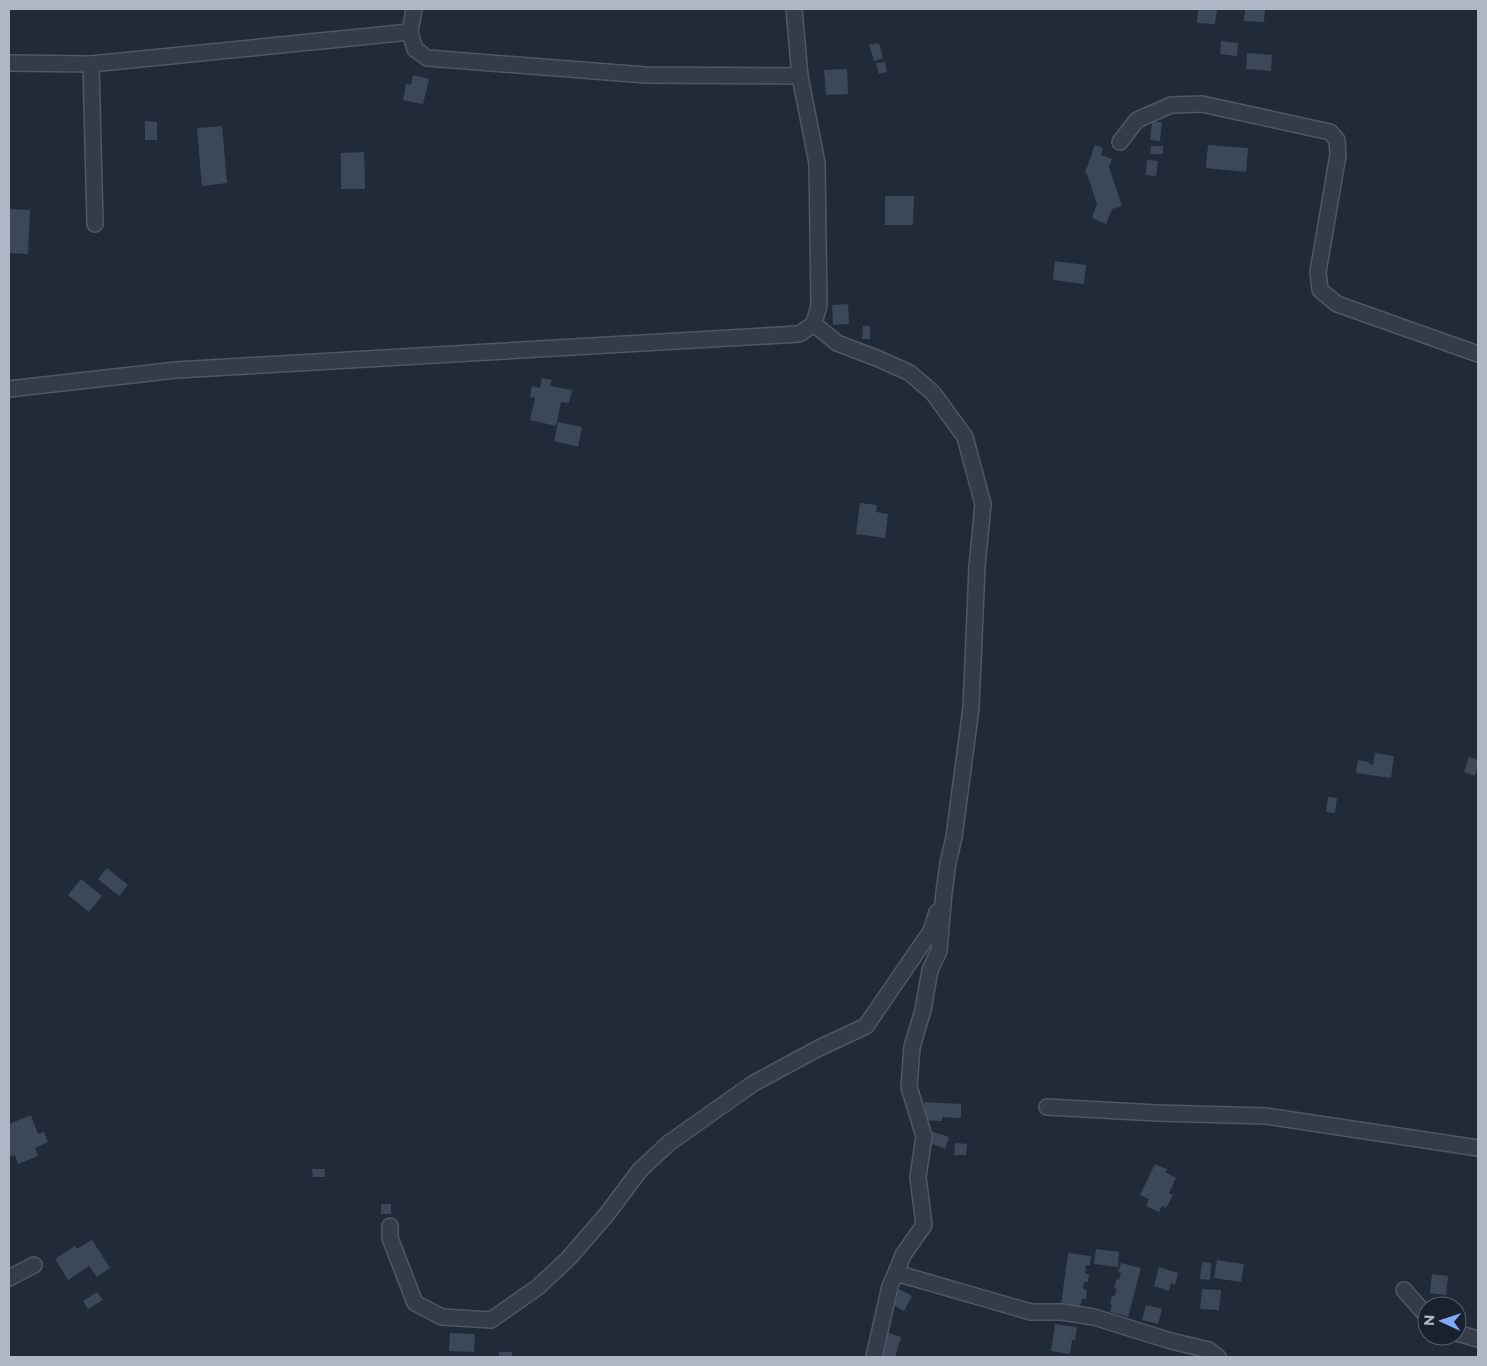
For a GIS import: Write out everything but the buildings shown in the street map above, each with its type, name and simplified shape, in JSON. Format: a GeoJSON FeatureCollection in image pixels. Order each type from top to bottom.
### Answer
{"type":"FeatureCollection","features":[{"type":"Feature","properties":{"kind":"street"},"geometry":{"type":"LineString","coordinates":[[414,9],[410,32],[415,49],[427,58],[646,74],[800,76]]}},
{"type":"Feature","properties":{"kind":"street"},"geometry":{"type":"LineString","coordinates":[[9,389],[176,370],[799,334],[814,324],[819,305],[817,163],[800,76],[794,9]]}},
{"type":"Feature","properties":{"kind":"street"},"geometry":{"type":"LineString","coordinates":[[9,63],[91,64],[410,32]]}},
{"type":"Feature","properties":{"kind":"street"},"geometry":{"type":"LineString","coordinates":[[91,64],[95,224]]}},
{"type":"Feature","properties":{"kind":"street"},"geometry":{"type":"LineString","coordinates":[[1120,142],[1137,120],[1171,105],[1191,104],[1202,104],[1330,132],[1338,140],[1338,154],[1318,272],[1320,290],[1337,304],[1478,354]]}},
{"type":"Feature","properties":{"kind":"street"},"geometry":{"type":"LineString","coordinates":[[814,324],[837,343],[879,359],[910,374],[933,393],[965,437],[983,504],[977,567],[971,708],[954,837],[944,892],[938,951],[930,970],[923,1010],[912,1047],[909,1087],[924,1136],[918,1177],[924,1225],[903,1255],[890,1286],[874,1357]]}},
{"type":"Feature","properties":{"kind":"street"},"geometry":{"type":"LineString","coordinates":[[390,1226],[390,1238],[415,1303],[442,1317],[491,1320],[538,1286],[569,1258],[607,1214],[640,1170],[669,1143],[754,1083],[819,1048],[866,1026],[931,931],[944,892]]}},
{"type":"Feature","properties":{"kind":"street"},"geometry":{"type":"LineString","coordinates":[[1047,1107],[1266,1116],[1478,1148]]}},
{"type":"Feature","properties":{"kind":"street"},"geometry":{"type":"LineString","coordinates":[[9,1278],[34,1265]]}},
{"type":"Feature","properties":{"kind":"street"},"geometry":{"type":"LineString","coordinates":[[896,1273],[1032,1312],[1062,1312],[1094,1317],[1171,1341],[1209,1350],[1218,1357]]}},
{"type":"Feature","properties":{"kind":"street"},"geometry":{"type":"LineString","coordinates":[[1404,1290],[1417,1305]]}}]}
